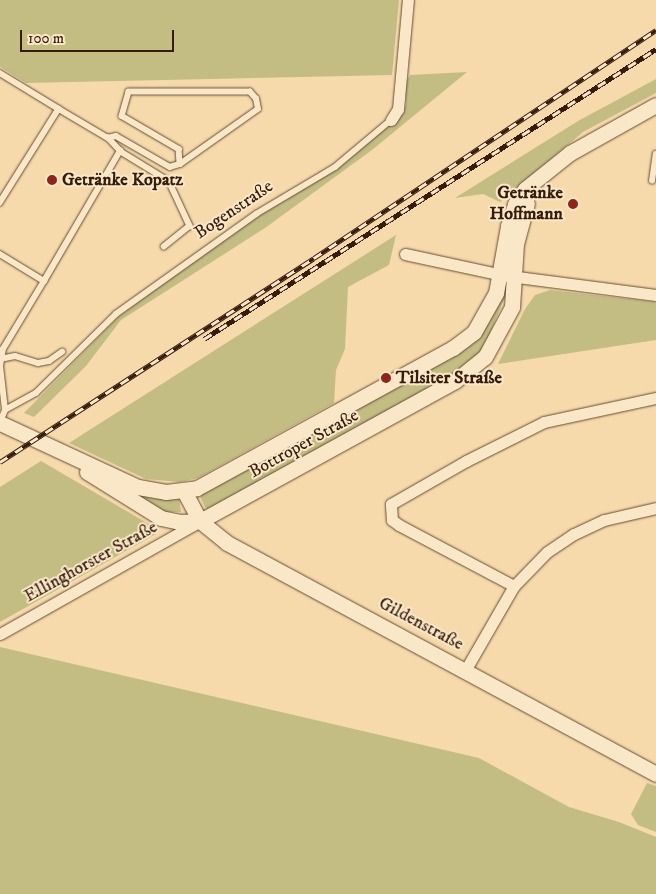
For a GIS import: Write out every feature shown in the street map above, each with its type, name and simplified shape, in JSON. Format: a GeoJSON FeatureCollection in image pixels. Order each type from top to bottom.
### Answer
{"type":"FeatureCollection","features":[{"type":"Feature","properties":{"kind":"main road"},"geometry":{"type":"LineString","coordinates":[[509,276],[515,256],[520,221],[536,181],[570,153],[653,109]]}},
{"type":"Feature","properties":{"kind":"main road","name":"Bottroper Straße"},"geometry":{"type":"LineString","coordinates":[[2,418],[59,452],[128,500],[161,518],[180,522],[200,521],[471,369],[485,357],[504,327],[515,299],[509,276]]}},
{"type":"Feature","properties":{"kind":"main road","name":"Bottroper Straße"},"geometry":{"type":"LineString","coordinates":[[59,452],[138,487],[184,491],[197,488],[453,348],[474,332],[486,316],[509,276]]}},
{"type":"Feature","properties":{"kind":"main road","name":"Gildenstraße"},"geometry":{"type":"LineString","coordinates":[[184,491],[200,521],[227,544],[466,669],[656,774]]}},
{"type":"Feature","properties":{"kind":"street","name":"Bogenstraße"},"geometry":{"type":"LineString","coordinates":[[391,120],[398,109],[408,0]]}},
{"type":"Feature","properties":{"kind":"street"},"geometry":{"type":"LineString","coordinates":[[405,254],[509,276],[656,295]]}},
{"type":"Feature","properties":{"kind":"street"},"geometry":{"type":"LineString","coordinates":[[514,586],[399,525],[392,520],[391,504],[537,425],[567,416],[656,398]]}},
{"type":"Feature","properties":{"kind":"street"},"geometry":{"type":"LineString","coordinates":[[466,669],[514,586],[534,563],[574,534],[619,515],[656,508]]}},
{"type":"Feature","properties":{"kind":"street","name":"Ellinghorster Straße"},"geometry":{"type":"LineString","coordinates":[[0,634],[200,521]]}},
{"type":"Feature","properties":{"kind":"lane"},"geometry":{"type":"LineString","coordinates":[[0,73],[108,138],[120,151],[169,181],[190,226],[164,247]]}},
{"type":"Feature","properties":{"kind":"lane"},"geometry":{"type":"LineString","coordinates":[[108,138],[116,136],[170,167],[180,164],[258,109],[256,99],[250,92],[129,92],[122,116],[179,149],[180,164]]}},
{"type":"Feature","properties":{"kind":"lane"},"geometry":{"type":"LineString","coordinates":[[0,203],[59,109]]}},
{"type":"Feature","properties":{"kind":"lane","name":"Bogenstraße"},"geometry":{"type":"LineString","coordinates":[[2,418],[36,393],[116,314],[256,214],[334,167],[391,120]]}},
{"type":"Feature","properties":{"kind":"lane"},"geometry":{"type":"LineString","coordinates":[[2,418],[0,359],[3,349],[120,151]]}},
{"type":"Feature","properties":{"kind":"lane"},"geometry":{"type":"LineString","coordinates":[[652,181],[656,154]]}},
{"type":"Feature","properties":{"kind":"lane"},"geometry":{"type":"LineString","coordinates":[[0,254],[44,281]]}},
{"type":"Feature","properties":{"kind":"lane"},"geometry":{"type":"LineString","coordinates":[[0,359],[15,356],[38,362],[49,362],[62,352]]}},
{"type":"Feature","properties":{"kind":"shaded area"},"geometry":{"type":"Polygon","coordinates":[[[0,0],[399,0],[392,75],[26,83],[0,67],[0,0]]]}},
{"type":"Feature","properties":{"kind":"shaded area"},"geometry":{"type":"Polygon","coordinates":[[[467,72],[372,150],[265,228],[121,320],[86,366],[34,417],[24,413],[118,317],[234,231],[326,174],[402,111],[406,105],[405,84],[410,75],[467,72]]]}},
{"type":"Feature","properties":{"kind":"shaded area"},"geometry":{"type":"Polygon","coordinates":[[[656,79],[656,93],[583,132],[500,202],[483,194],[455,198],[578,121],[656,79]]]}},
{"type":"Feature","properties":{"kind":"shaded area"},"geometry":{"type":"Polygon","coordinates":[[[396,235],[389,265],[348,287],[345,349],[336,370],[334,403],[198,478],[180,482],[146,479],[69,443],[396,235]]]}},
{"type":"Feature","properties":{"kind":"shaded area"},"geometry":{"type":"Polygon","coordinates":[[[550,290],[656,302],[656,340],[498,364],[525,309],[535,295],[550,290]]]}},
{"type":"Feature","properties":{"kind":"shaded area"},"geometry":{"type":"Polygon","coordinates":[[[502,293],[506,294],[490,334],[480,352],[466,367],[208,510],[205,507],[199,494],[471,342],[502,293]]]}},
{"type":"Feature","properties":{"kind":"shaded area"},"geometry":{"type":"Polygon","coordinates":[[[41,461],[154,527],[156,534],[0,622],[0,487],[41,461]]]}},
{"type":"Feature","properties":{"kind":"shaded area"},"geometry":{"type":"Polygon","coordinates":[[[77,462],[179,498],[181,512],[158,512],[77,462]]]}},
{"type":"Feature","properties":{"kind":"shaded area"},"geometry":{"type":"Polygon","coordinates":[[[0,647],[479,758],[569,807],[619,822],[656,837],[656,894],[0,894],[0,647]]]}},
{"type":"Feature","properties":{"kind":"shaded area"},"geometry":{"type":"Polygon","coordinates":[[[647,783],[656,786],[656,832],[638,825],[631,814],[647,783]]]}},
{"type":"Feature","properties":{"kind":"railway"},"geometry":{"type":"LineString","coordinates":[[0,462],[314,258],[656,30]]}},
{"type":"Feature","properties":{"kind":"railway"},"geometry":{"type":"LineString","coordinates":[[204,339],[656,49]]}},
{"type":"Feature","properties":{"kind":"place","name":"Getränke Kopatz"},"geometry":{"type":"Point","coordinates":[52,180]}},
{"type":"Feature","properties":{"kind":"place","name":"Getränke Hoffmann"},"geometry":{"type":"Point","coordinates":[573,204]}},
{"type":"Feature","properties":{"kind":"place","name":"Tilsiter Straße"},"geometry":{"type":"Point","coordinates":[386,378]}}]}
